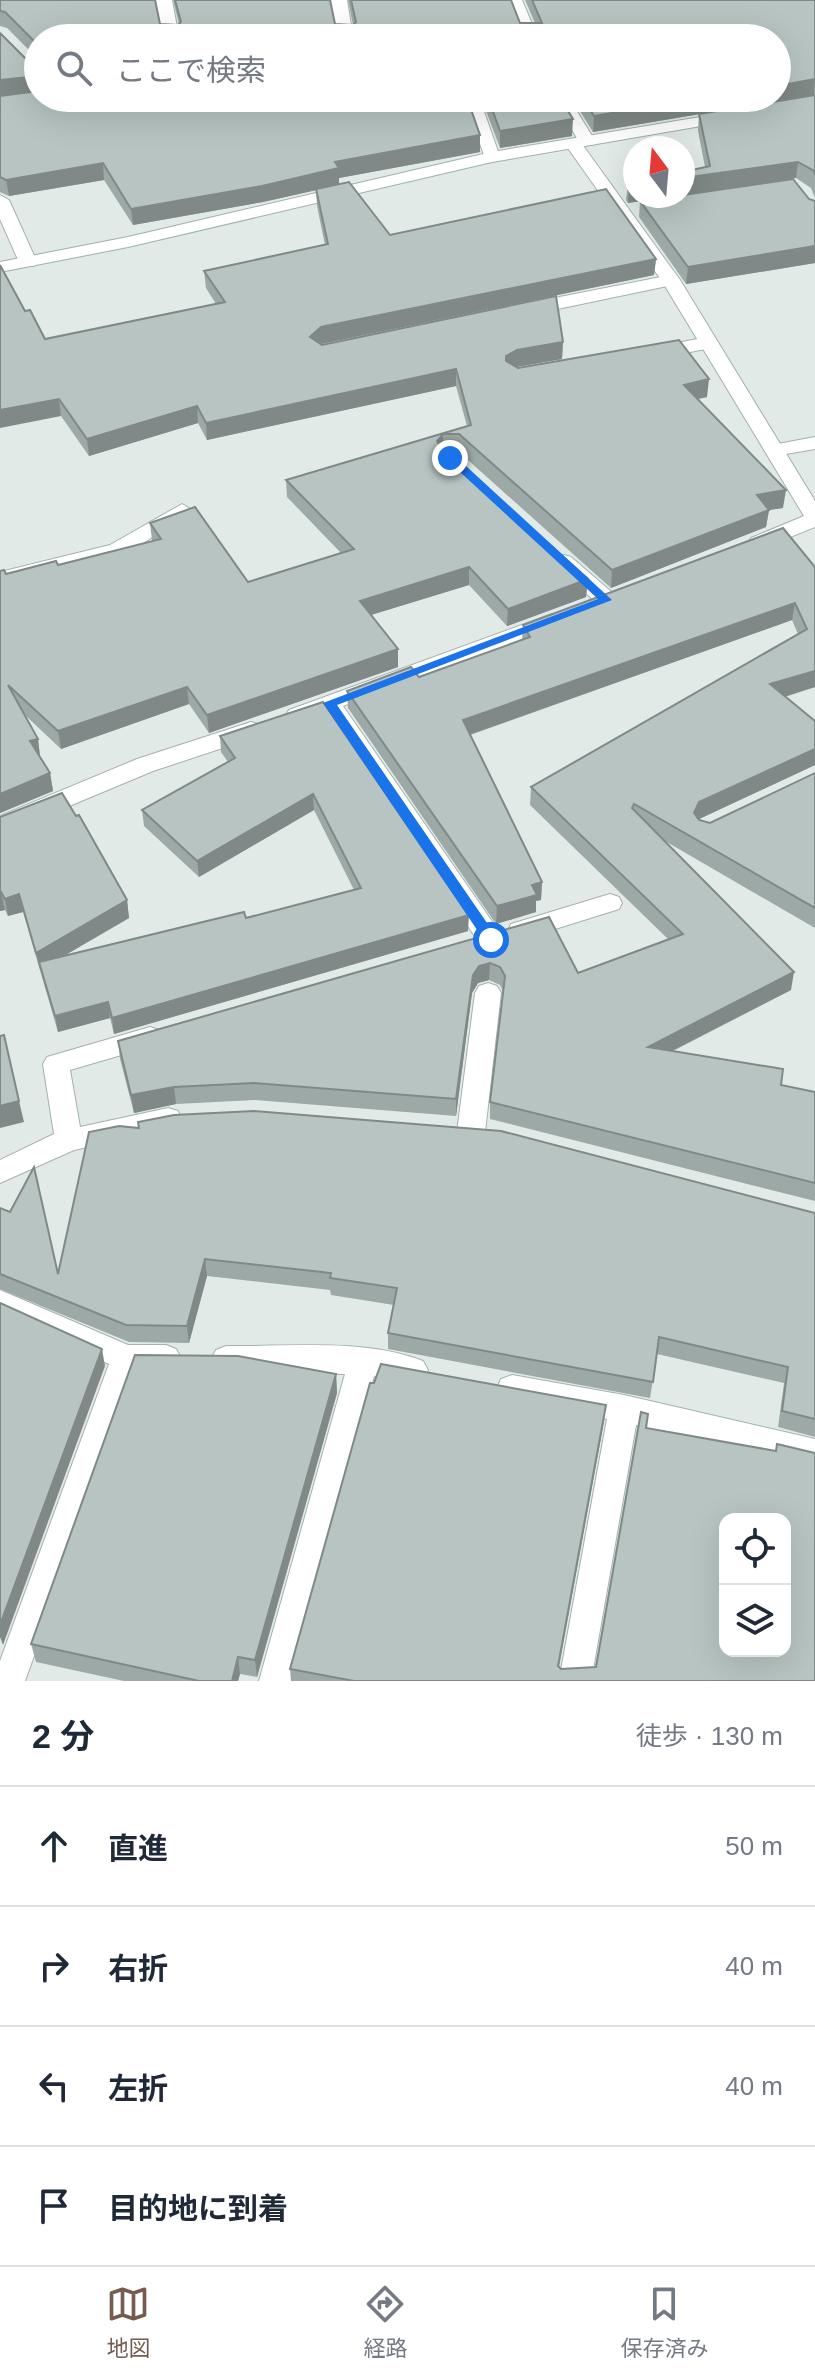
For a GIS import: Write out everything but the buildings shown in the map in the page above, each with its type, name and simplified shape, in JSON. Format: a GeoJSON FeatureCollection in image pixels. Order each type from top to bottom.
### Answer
{"type":"FeatureCollection","features":[{"type":"Feature","properties":{"kind":"street"},"geometry":{"type":"LineString","coordinates":[[164,0],[168,24]]}},
{"type":"Feature","properties":{"kind":"street"},"geometry":{"type":"LineString","coordinates":[[339,0],[343,24]]}},
{"type":"Feature","properties":{"kind":"street"},"geometry":{"type":"LineString","coordinates":[[514,0],[524,24]]}},
{"type":"Feature","properties":{"kind":"street"},"geometry":{"type":"LineString","coordinates":[[477,112],[492,157]]}},
{"type":"Feature","properties":{"kind":"street"},"geometry":{"type":"LineString","coordinates":[[567,112],[580,143],[628,211],[815,519],[736,552]]}},
{"type":"Feature","properties":{"kind":"street"},"geometry":{"type":"LineString","coordinates":[[0,267],[128,242],[492,157],[754,113]]}},
{"type":"Feature","properties":{"kind":"street"},"geometry":{"type":"LineString","coordinates":[[0,200],[28,262]]}},
{"type":"Feature","properties":{"kind":"street"},"geometry":{"type":"LineString","coordinates":[[504,315],[671,280]]}},
{"type":"Feature","properties":{"kind":"street"},"geometry":{"type":"LineString","coordinates":[[635,356],[709,343]]}},
{"type":"Feature","properties":{"kind":"street"},"geometry":{"type":"LineString","coordinates":[[774,450],[815,443]]}},
{"type":"Feature","properties":{"kind":"street"},"geometry":{"type":"LineString","coordinates":[[0,579],[117,550],[182,510]]}},
{"type":"Feature","properties":{"kind":"street"},"geometry":{"type":"LineString","coordinates":[[0,826],[145,765],[329,703],[614,598],[551,549]]}},
{"type":"Feature","properties":{"kind":"street"},"geometry":{"type":"LineString","coordinates":[[329,703],[491,940]]}},
{"type":"Feature","properties":{"kind":"street"},"geometry":{"type":"LineString","coordinates":[[461,948],[610,903]]}},
{"type":"Feature","properties":{"kind":"street"},"geometry":{"type":"LineString","coordinates":[[471,1132],[488,993]]}},
{"type":"Feature","properties":{"kind":"street"},"geometry":{"type":"LineString","coordinates":[[69,1140],[56,1064],[176,1030]]}},
{"type":"Feature","properties":{"kind":"street"},"geometry":{"type":"LineString","coordinates":[[0,1172],[69,1140],[192,1117]]}},
{"type":"Feature","properties":{"kind":"street"},"geometry":{"type":"LineString","coordinates":[[440,1129],[501,1134]]}},
{"type":"Feature","properties":{"kind":"street"},"geometry":{"type":"LineString","coordinates":[[0,1302],[126,1358],[363,1361],[439,1375]]}},
{"type":"Feature","properties":{"kind":"street"},"geometry":{"type":"LineString","coordinates":[[0,1678],[9,1681],[126,1358]]}},
{"type":"Feature","properties":{"kind":"street"},"geometry":{"type":"LineString","coordinates":[[275,1681],[363,1361]]}},
{"type":"Feature","properties":{"kind":"street"},"geometry":{"type":"LineString","coordinates":[[486,1383],[624,1408],[815,1453]]}},
{"type":"Feature","properties":{"kind":"street"},"geometry":{"type":"LineString","coordinates":[[575,1681],[624,1408]]}},
{"type":"Feature","properties":{"kind":"route"},"geometry":{"type":"LineString","coordinates":[[450,458],[607,600],[329,703],[491,940]]}}]}
